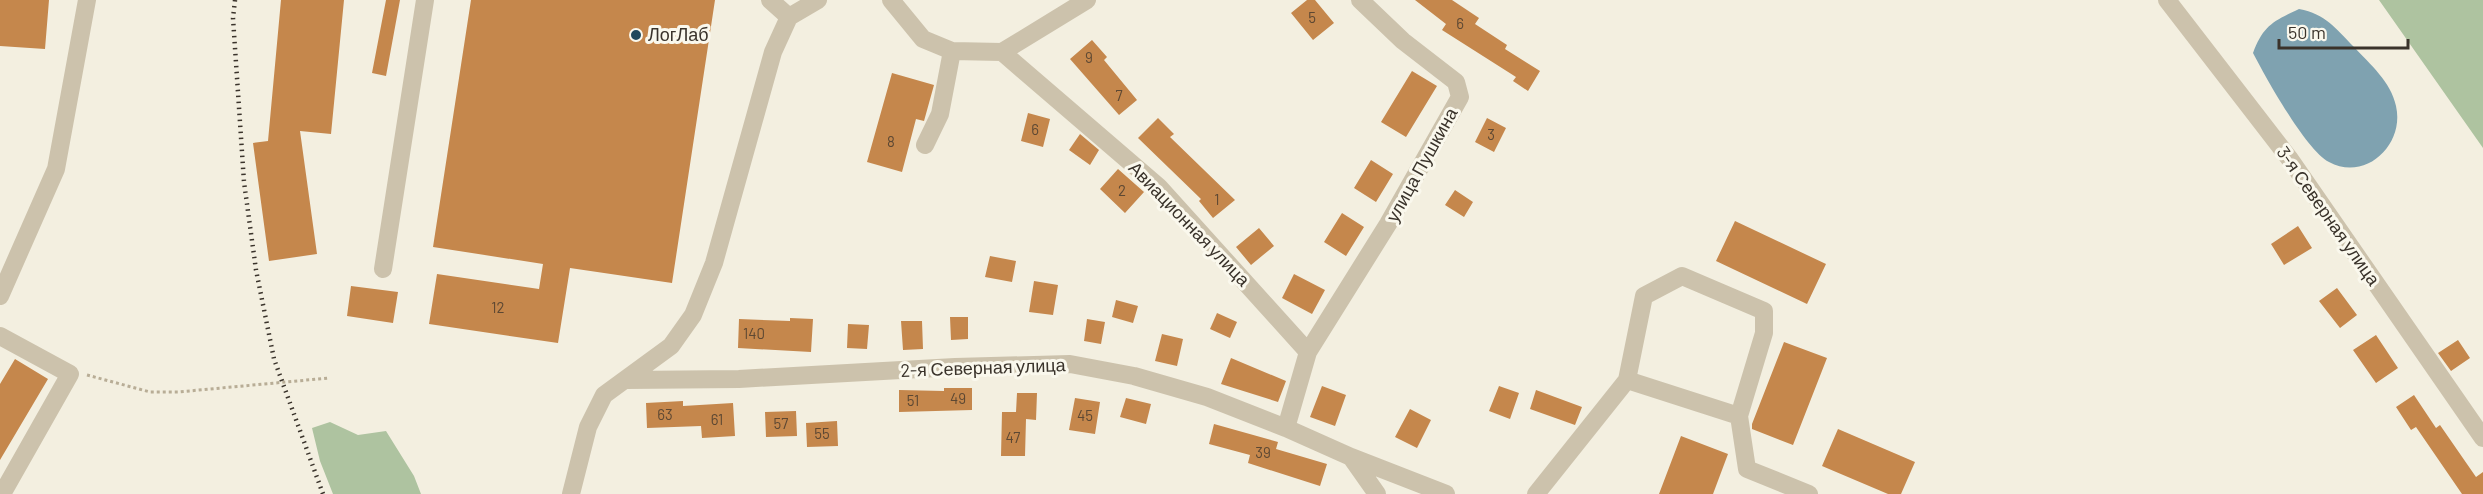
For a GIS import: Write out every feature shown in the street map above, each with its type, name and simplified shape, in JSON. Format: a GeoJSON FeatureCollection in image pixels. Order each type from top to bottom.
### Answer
{"type":"FeatureCollection","features":[{"type":"Feature","properties":{"kind":"street"},"geometry":{"type":"LineString","coordinates":[[0,296],[56,170],[87,0]]}},
{"type":"Feature","properties":{"kind":"street"},"geometry":{"type":"LineString","coordinates":[[383,269],[425,0]]}},
{"type":"Feature","properties":{"kind":"street"},"geometry":{"type":"LineString","coordinates":[[770,0],[789,17]]}},
{"type":"Feature","properties":{"kind":"street"},"geometry":{"type":"LineString","coordinates":[[571,494],[588,427],[604,395],[671,346],[693,315],[714,263],[773,52],[789,17],[818,0]]}},
{"type":"Feature","properties":{"kind":"street"},"geometry":{"type":"LineString","coordinates":[[891,0],[923,39],[952,51],[1002,52],[1087,0]]}},
{"type":"Feature","properties":{"kind":"street","name":"улица Пушкина"},"geometry":{"type":"LineString","coordinates":[[1308,352],[1389,224],[1460,97],[1456,82],[1403,41],[1360,0]]}},
{"type":"Feature","properties":{"kind":"street","name":"3-я Северная улица"},"geometry":{"type":"LineString","coordinates":[[2167,0],[2289,158],[2483,438]]}},
{"type":"Feature","properties":{"kind":"street"},"geometry":{"type":"LineString","coordinates":[[925,145],[940,114],[952,51]]}},
{"type":"Feature","properties":{"kind":"street","name":"Авиационная улица"},"geometry":{"type":"LineString","coordinates":[[1002,52],[1160,187],[1308,352]]}},
{"type":"Feature","properties":{"kind":"street"},"geometry":{"type":"LineString","coordinates":[[1536,494],[1627,380],[1644,296],[1682,276],[1764,311],[1764,333],[1739,416],[1747,469],[1809,494]]}},
{"type":"Feature","properties":{"kind":"street"},"geometry":{"type":"LineString","coordinates":[[0,336],[70,374],[2,494]]}},
{"type":"Feature","properties":{"kind":"street"},"geometry":{"type":"LineString","coordinates":[[1286,428],[1308,352]]}},
{"type":"Feature","properties":{"kind":"street","name":"2-я Северная улица"},"geometry":{"type":"LineString","coordinates":[[626,381],[739,380],[955,367],[1070,364],[1134,376],[1207,397],[1446,494]]}},
{"type":"Feature","properties":{"kind":"street"},"geometry":{"type":"LineString","coordinates":[[1627,380],[1739,416]]}},
{"type":"Feature","properties":{"kind":"street"},"geometry":{"type":"LineString","coordinates":[[1351,457],[1377,494]]}},
{"type":"Feature","properties":{"kind":"path"},"geometry":{"type":"LineString","coordinates":[[70,374],[96,376],[150,392],[178,392],[329,378]]}},
{"type":"Feature","properties":{"kind":"green space"},"geometry":{"type":"Polygon","coordinates":[[[2379,0],[2483,0],[2483,148],[2379,0]]]}},
{"type":"Feature","properties":{"kind":"green space"},"geometry":{"type":"Polygon","coordinates":[[[330,422],[358,435],[386,431],[414,476],[421,494],[333,494],[320,461],[312,428],[330,422]]]}},
{"type":"Feature","properties":{"kind":"water"},"geometry":{"type":"Polygon","coordinates":[[[2299,9],[2316,14],[2335,28],[2367,60],[2390,89],[2396,106],[2397,120],[2394,134],[2388,146],[2368,163],[2356,167],[2343,167],[2329,162],[2320,155],[2298,129],[2253,53],[2261,36],[2270,25],[2299,9]]]}},
{"type":"Feature","properties":{"kind":"building"},"geometry":{"type":"Polygon","coordinates":[[[0,0],[49,0],[45,49],[0,46],[0,0]]]}},
{"type":"Feature","properties":{"kind":"building"},"geometry":{"type":"Polygon","coordinates":[[[281,0],[344,0],[331,134],[300,131],[317,254],[269,261],[253,143],[268,141],[281,0]]]}},
{"type":"Feature","properties":{"kind":"building"},"geometry":{"type":"Polygon","coordinates":[[[386,0],[400,0],[386,76],[372,73],[386,0]]]}},
{"type":"Feature","properties":{"kind":"building"},"geometry":{"type":"Polygon","coordinates":[[[471,0],[715,0],[672,283],[570,268],[558,343],[429,324],[437,274],[539,289],[543,264],[433,247],[471,0]]]}},
{"type":"Feature","properties":{"kind":"building"},"geometry":{"type":"Polygon","coordinates":[[[1307,0],[1315,0],[1334,23],[1313,40],[1291,13],[1307,0]]]}},
{"type":"Feature","properties":{"kind":"building"},"geometry":{"type":"Polygon","coordinates":[[[1415,0],[1452,0],[1479,18],[1475,24],[1507,45],[1505,49],[1540,71],[1528,91],[1513,81],[1516,77],[1442,30],[1446,24],[1415,0]]]}},
{"type":"Feature","properties":{"kind":"building"},"geometry":{"type":"Polygon","coordinates":[[[1092,40],[1107,57],[1104,60],[1137,100],[1119,115],[1070,59],[1092,40]]]}},
{"type":"Feature","properties":{"kind":"building"},"geometry":{"type":"Polygon","coordinates":[[[1412,71],[1437,86],[1406,137],[1381,122],[1412,71]]]}},
{"type":"Feature","properties":{"kind":"building"},"geometry":{"type":"Polygon","coordinates":[[[892,73],[934,85],[924,121],[916,119],[902,172],[867,162],[892,73]]]}},
{"type":"Feature","properties":{"kind":"building"},"geometry":{"type":"Polygon","coordinates":[[[1028,113],[1050,119],[1043,147],[1021,141],[1028,113]]]}},
{"type":"Feature","properties":{"kind":"building"},"geometry":{"type":"Polygon","coordinates":[[[1158,118],[1174,134],[1170,137],[1235,200],[1213,218],[1199,201],[1201,199],[1138,138],[1158,118]]]}},
{"type":"Feature","properties":{"kind":"building"},"geometry":{"type":"Polygon","coordinates":[[[1487,118],[1506,128],[1494,152],[1475,142],[1487,118]]]}},
{"type":"Feature","properties":{"kind":"building"},"geometry":{"type":"Polygon","coordinates":[[[1080,134],[1099,150],[1090,165],[1069,150],[1080,134]]]}},
{"type":"Feature","properties":{"kind":"building"},"geometry":{"type":"Polygon","coordinates":[[[1371,160],[1393,174],[1376,202],[1354,188],[1371,160]]]}},
{"type":"Feature","properties":{"kind":"building"},"geometry":{"type":"Polygon","coordinates":[[[1118,169],[1144,192],[1125,213],[1100,189],[1118,169]]]}},
{"type":"Feature","properties":{"kind":"building"},"geometry":{"type":"Polygon","coordinates":[[[1455,190],[1473,202],[1464,217],[1445,205],[1455,190]]]}},
{"type":"Feature","properties":{"kind":"building"},"geometry":{"type":"Polygon","coordinates":[[[1342,213],[1364,227],[1346,256],[1324,242],[1342,213]]]}},
{"type":"Feature","properties":{"kind":"building"},"geometry":{"type":"Polygon","coordinates":[[[1735,221],[1826,264],[1807,304],[1716,261],[1735,221]]]}},
{"type":"Feature","properties":{"kind":"building"},"geometry":{"type":"Polygon","coordinates":[[[2298,226],[2312,248],[2284,265],[2271,244],[2298,226]]]}},
{"type":"Feature","properties":{"kind":"building"},"geometry":{"type":"Polygon","coordinates":[[[1259,228],[1274,246],[1251,265],[1236,247],[1259,228]]]}},
{"type":"Feature","properties":{"kind":"building"},"geometry":{"type":"Polygon","coordinates":[[[990,256],[1016,261],[1012,282],[985,277],[990,256]]]}},
{"type":"Feature","properties":{"kind":"building"},"geometry":{"type":"Polygon","coordinates":[[[1294,274],[1325,290],[1312,314],[1282,298],[1294,274]]]}},
{"type":"Feature","properties":{"kind":"building"},"geometry":{"type":"Polygon","coordinates":[[[1034,281],[1058,285],[1053,315],[1029,312],[1034,281]]]}},
{"type":"Feature","properties":{"kind":"building"},"geometry":{"type":"Polygon","coordinates":[[[351,286],[398,292],[393,323],[347,316],[351,286]]]}},
{"type":"Feature","properties":{"kind":"building"},"geometry":{"type":"Polygon","coordinates":[[[2337,288],[2357,315],[2340,328],[2319,301],[2337,288]]]}},
{"type":"Feature","properties":{"kind":"building"},"geometry":{"type":"Polygon","coordinates":[[[1116,300],[1138,306],[1133,323],[1112,317],[1116,300]]]}},
{"type":"Feature","properties":{"kind":"building"},"geometry":{"type":"Polygon","coordinates":[[[1217,313],[1237,322],[1230,338],[1210,329],[1217,313]]]}},
{"type":"Feature","properties":{"kind":"building"},"geometry":{"type":"Polygon","coordinates":[[[950,317],[968,317],[968,339],[951,340],[950,317]]]}},
{"type":"Feature","properties":{"kind":"building"},"geometry":{"type":"Polygon","coordinates":[[[790,318],[813,319],[811,352],[738,348],[739,319],[790,321],[790,318]]]}},
{"type":"Feature","properties":{"kind":"building"},"geometry":{"type":"Polygon","coordinates":[[[1087,319],[1105,322],[1101,344],[1084,341],[1087,319]]]}},
{"type":"Feature","properties":{"kind":"building"},"geometry":{"type":"Polygon","coordinates":[[[901,321],[922,321],[923,349],[903,350],[901,321]]]}},
{"type":"Feature","properties":{"kind":"building"},"geometry":{"type":"Polygon","coordinates":[[[848,324],[869,325],[867,349],[847,348],[848,324]]]}},
{"type":"Feature","properties":{"kind":"building"},"geometry":{"type":"Polygon","coordinates":[[[1162,334],[1183,339],[1177,366],[1155,361],[1162,334]]]}},
{"type":"Feature","properties":{"kind":"building"},"geometry":{"type":"Polygon","coordinates":[[[2376,335],[2398,368],[2376,383],[2353,350],[2376,335]]]}},
{"type":"Feature","properties":{"kind":"building"},"geometry":{"type":"Polygon","coordinates":[[[2458,340],[2470,358],[2451,371],[2438,353],[2458,340]]]}},
{"type":"Feature","properties":{"kind":"building"},"geometry":{"type":"Polygon","coordinates":[[[1784,342],[1827,358],[1793,445],[1752,429],[1784,342]]]}},
{"type":"Feature","properties":{"kind":"building"},"geometry":{"type":"Polygon","coordinates":[[[1231,358],[1286,381],[1278,402],[1221,384],[1231,358]]]}},
{"type":"Feature","properties":{"kind":"building"},"geometry":{"type":"Polygon","coordinates":[[[15,359],[48,379],[0,460],[0,384],[15,359]]]}},
{"type":"Feature","properties":{"kind":"building"},"geometry":{"type":"Polygon","coordinates":[[[1322,386],[1346,395],[1335,426],[1310,417],[1322,386]]]}},
{"type":"Feature","properties":{"kind":"building"},"geometry":{"type":"Polygon","coordinates":[[[1499,386],[1519,393],[1510,419],[1489,411],[1499,386]]]}},
{"type":"Feature","properties":{"kind":"building"},"geometry":{"type":"Polygon","coordinates":[[[944,388],[972,388],[972,410],[899,412],[899,390],[944,391],[944,388]]]}},
{"type":"Feature","properties":{"kind":"building"},"geometry":{"type":"Polygon","coordinates":[[[1536,390],[1582,407],[1575,425],[1530,409],[1536,390]]]}},
{"type":"Feature","properties":{"kind":"building"},"geometry":{"type":"Polygon","coordinates":[[[1017,393],[1037,393],[1036,420],[1026,419],[1025,456],[1001,456],[1002,412],[1016,412],[1017,393]]]}},
{"type":"Feature","properties":{"kind":"building"},"geometry":{"type":"Polygon","coordinates":[[[2414,395],[2436,428],[2440,425],[2476,477],[2483,472],[2483,494],[2462,494],[2416,427],[2411,430],[2396,407],[2414,395]]]}},
{"type":"Feature","properties":{"kind":"building"},"geometry":{"type":"Polygon","coordinates":[[[1075,398],[1100,402],[1095,434],[1069,430],[1075,398]]]}},
{"type":"Feature","properties":{"kind":"building"},"geometry":{"type":"Polygon","coordinates":[[[1126,398],[1151,404],[1146,424],[1120,417],[1126,398]]]}},
{"type":"Feature","properties":{"kind":"building"},"geometry":{"type":"Polygon","coordinates":[[[683,401],[683,406],[733,403],[735,436],[702,438],[701,426],[647,428],[646,403],[683,401]]]}},
{"type":"Feature","properties":{"kind":"building"},"geometry":{"type":"Polygon","coordinates":[[[1410,409],[1431,420],[1417,448],[1395,437],[1410,409]]]}},
{"type":"Feature","properties":{"kind":"building"},"geometry":{"type":"Polygon","coordinates":[[[796,411],[797,436],[766,437],[765,412],[796,411]]]}},
{"type":"Feature","properties":{"kind":"building"},"geometry":{"type":"Polygon","coordinates":[[[837,421],[838,446],[807,447],[806,423],[837,421]]]}},
{"type":"Feature","properties":{"kind":"building"},"geometry":{"type":"Polygon","coordinates":[[[1214,424],[1278,442],[1276,449],[1327,464],[1320,486],[1248,463],[1250,455],[1209,444],[1214,424]]]}},
{"type":"Feature","properties":{"kind":"building"},"geometry":{"type":"Polygon","coordinates":[[[1838,429],[1915,462],[1901,494],[1888,494],[1822,466],[1838,429]]]}},
{"type":"Feature","properties":{"kind":"building"},"geometry":{"type":"Polygon","coordinates":[[[1681,436],[1728,454],[1713,494],[1659,494],[1681,436]]]}},
{"type":"Feature","properties":{"kind":"railway"},"geometry":{"type":"LineString","coordinates":[[235,0],[233,18],[244,182],[256,270],[274,359],[323,494]]}},
{"type":"Feature","properties":{"kind":"place","name":"ЛогЛаб"},"geometry":{"type":"Point","coordinates":[636,35]}}]}
